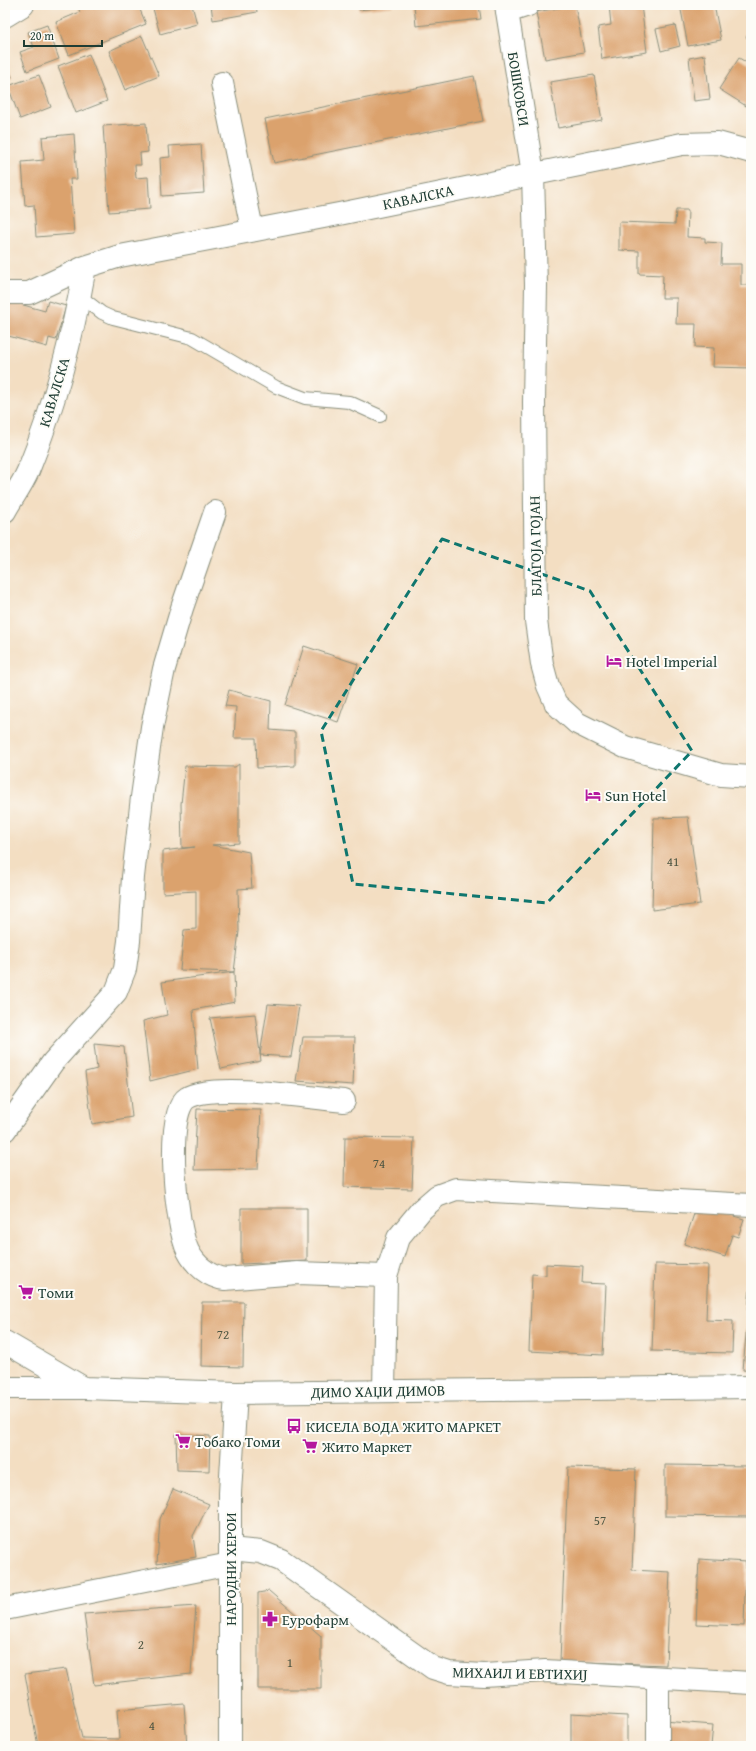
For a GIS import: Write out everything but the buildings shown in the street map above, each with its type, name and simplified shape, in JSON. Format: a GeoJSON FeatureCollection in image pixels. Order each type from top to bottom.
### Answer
{"type":"FeatureCollection","features":[{"type":"Feature","properties":{"kind":"street"},"geometry":{"type":"LineString","coordinates":[[5,16],[23,5]]}},
{"type":"Feature","properties":{"kind":"street"},"geometry":{"type":"LineString","coordinates":[[506,8],[528,5]]}},
{"type":"Feature","properties":{"kind":"street","name":"БОШКОВСИ"},"geometry":{"type":"LineString","coordinates":[[506,8],[533,174]]}},
{"type":"Feature","properties":{"kind":"street"},"geometry":{"type":"LineString","coordinates":[[222,83],[252,229]]}},
{"type":"Feature","properties":{"kind":"street","name":"КАВАЛСКА"},"geometry":{"type":"LineString","coordinates":[[5,293],[29,293],[42,289],[85,267],[120,256],[252,229],[339,214],[682,144],[718,143],[751,152]]}},
{"type":"Feature","properties":{"kind":"street","name":"БЛАГОЈА ГОЈАН"},"geometry":{"type":"LineString","coordinates":[[533,174],[536,285],[534,402],[536,621],[542,664],[548,686],[556,704],[577,723],[625,747],[721,775],[751,777]]}},
{"type":"Feature","properties":{"kind":"street","name":"КАВАЛСКА"},"geometry":{"type":"LineString","coordinates":[[5,511],[27,473],[46,423],[72,332],[85,267]]}},
{"type":"Feature","properties":{"kind":"street"},"geometry":{"type":"LineString","coordinates":[[5,1130],[53,1062],[116,992],[125,969],[129,941],[133,877],[152,727],[164,669],[182,608],[216,512]]}},
{"type":"Feature","properties":{"kind":"street"},"geometry":{"type":"LineString","coordinates":[[344,1101],[241,1091],[199,1092],[186,1098],[176,1119],[174,1141],[177,1213],[187,1250],[197,1263],[215,1278],[225,1279],[297,1273],[386,1276]]}},
{"type":"Feature","properties":{"kind":"street"},"geometry":{"type":"LineString","coordinates":[[384,1391],[386,1276],[398,1238],[422,1209],[437,1196],[456,1189],[751,1204]]}},
{"type":"Feature","properties":{"kind":"street"},"geometry":{"type":"LineString","coordinates":[[5,1342],[84,1388]]}},
{"type":"Feature","properties":{"kind":"street","name":"ДИМО ХАЏИ ДИМОВ"},"geometry":{"type":"LineString","coordinates":[[5,1388],[84,1388],[236,1393],[751,1387]]}},
{"type":"Feature","properties":{"kind":"street","name":"НАРОДНИ ХЕРОИ"},"geometry":{"type":"LineString","coordinates":[[230,1746],[230,1493],[236,1393]]}},
{"type":"Feature","properties":{"kind":"street","name":"МИХАИЛ И ЕВТИХИЈ"},"geometry":{"type":"LineString","coordinates":[[5,1609],[230,1556],[261,1552],[281,1560],[433,1668],[449,1673],[484,1675],[545,1671],[658,1679],[751,1683]]}},
{"type":"Feature","properties":{"kind":"street"},"geometry":{"type":"LineString","coordinates":[[658,1679],[658,1746]]}},
{"type":"Feature","properties":{"kind":"lane"},"geometry":{"type":"LineString","coordinates":[[80,296],[102,313],[113,318],[192,338],[276,388],[305,398],[349,402],[380,416]]}},
{"type":"Feature","properties":{"kind":"highlighted area"},"geometry":{"type":"Polygon","coordinates":[[[442,539],[590,591],[692,751],[547,903],[353,884],[321,731],[442,539]]]}},
{"type":"Feature","properties":{"kind":"place","name":"Hotel Imperial"},"geometry":{"type":"Point","coordinates":[614,661]}},
{"type":"Feature","properties":{"kind":"place","name":"Sun Hotel"},"geometry":{"type":"Point","coordinates":[593,795]}},
{"type":"Feature","properties":{"kind":"place","name":"Томи"},"geometry":{"type":"Point","coordinates":[26,1292]}},
{"type":"Feature","properties":{"kind":"place","name":"КИСЕЛА ВОДА ЖИТО МАРКЕТ"},"geometry":{"type":"Point","coordinates":[294,1426]}},
{"type":"Feature","properties":{"kind":"place","name":"Тобако Томи"},"geometry":{"type":"Point","coordinates":[183,1441]}},
{"type":"Feature","properties":{"kind":"place","name":"Жито Маркет"},"geometry":{"type":"Point","coordinates":[310,1446]}},
{"type":"Feature","properties":{"kind":"place","name":"Еурофарм"},"geometry":{"type":"Point","coordinates":[270,1619]}}]}
